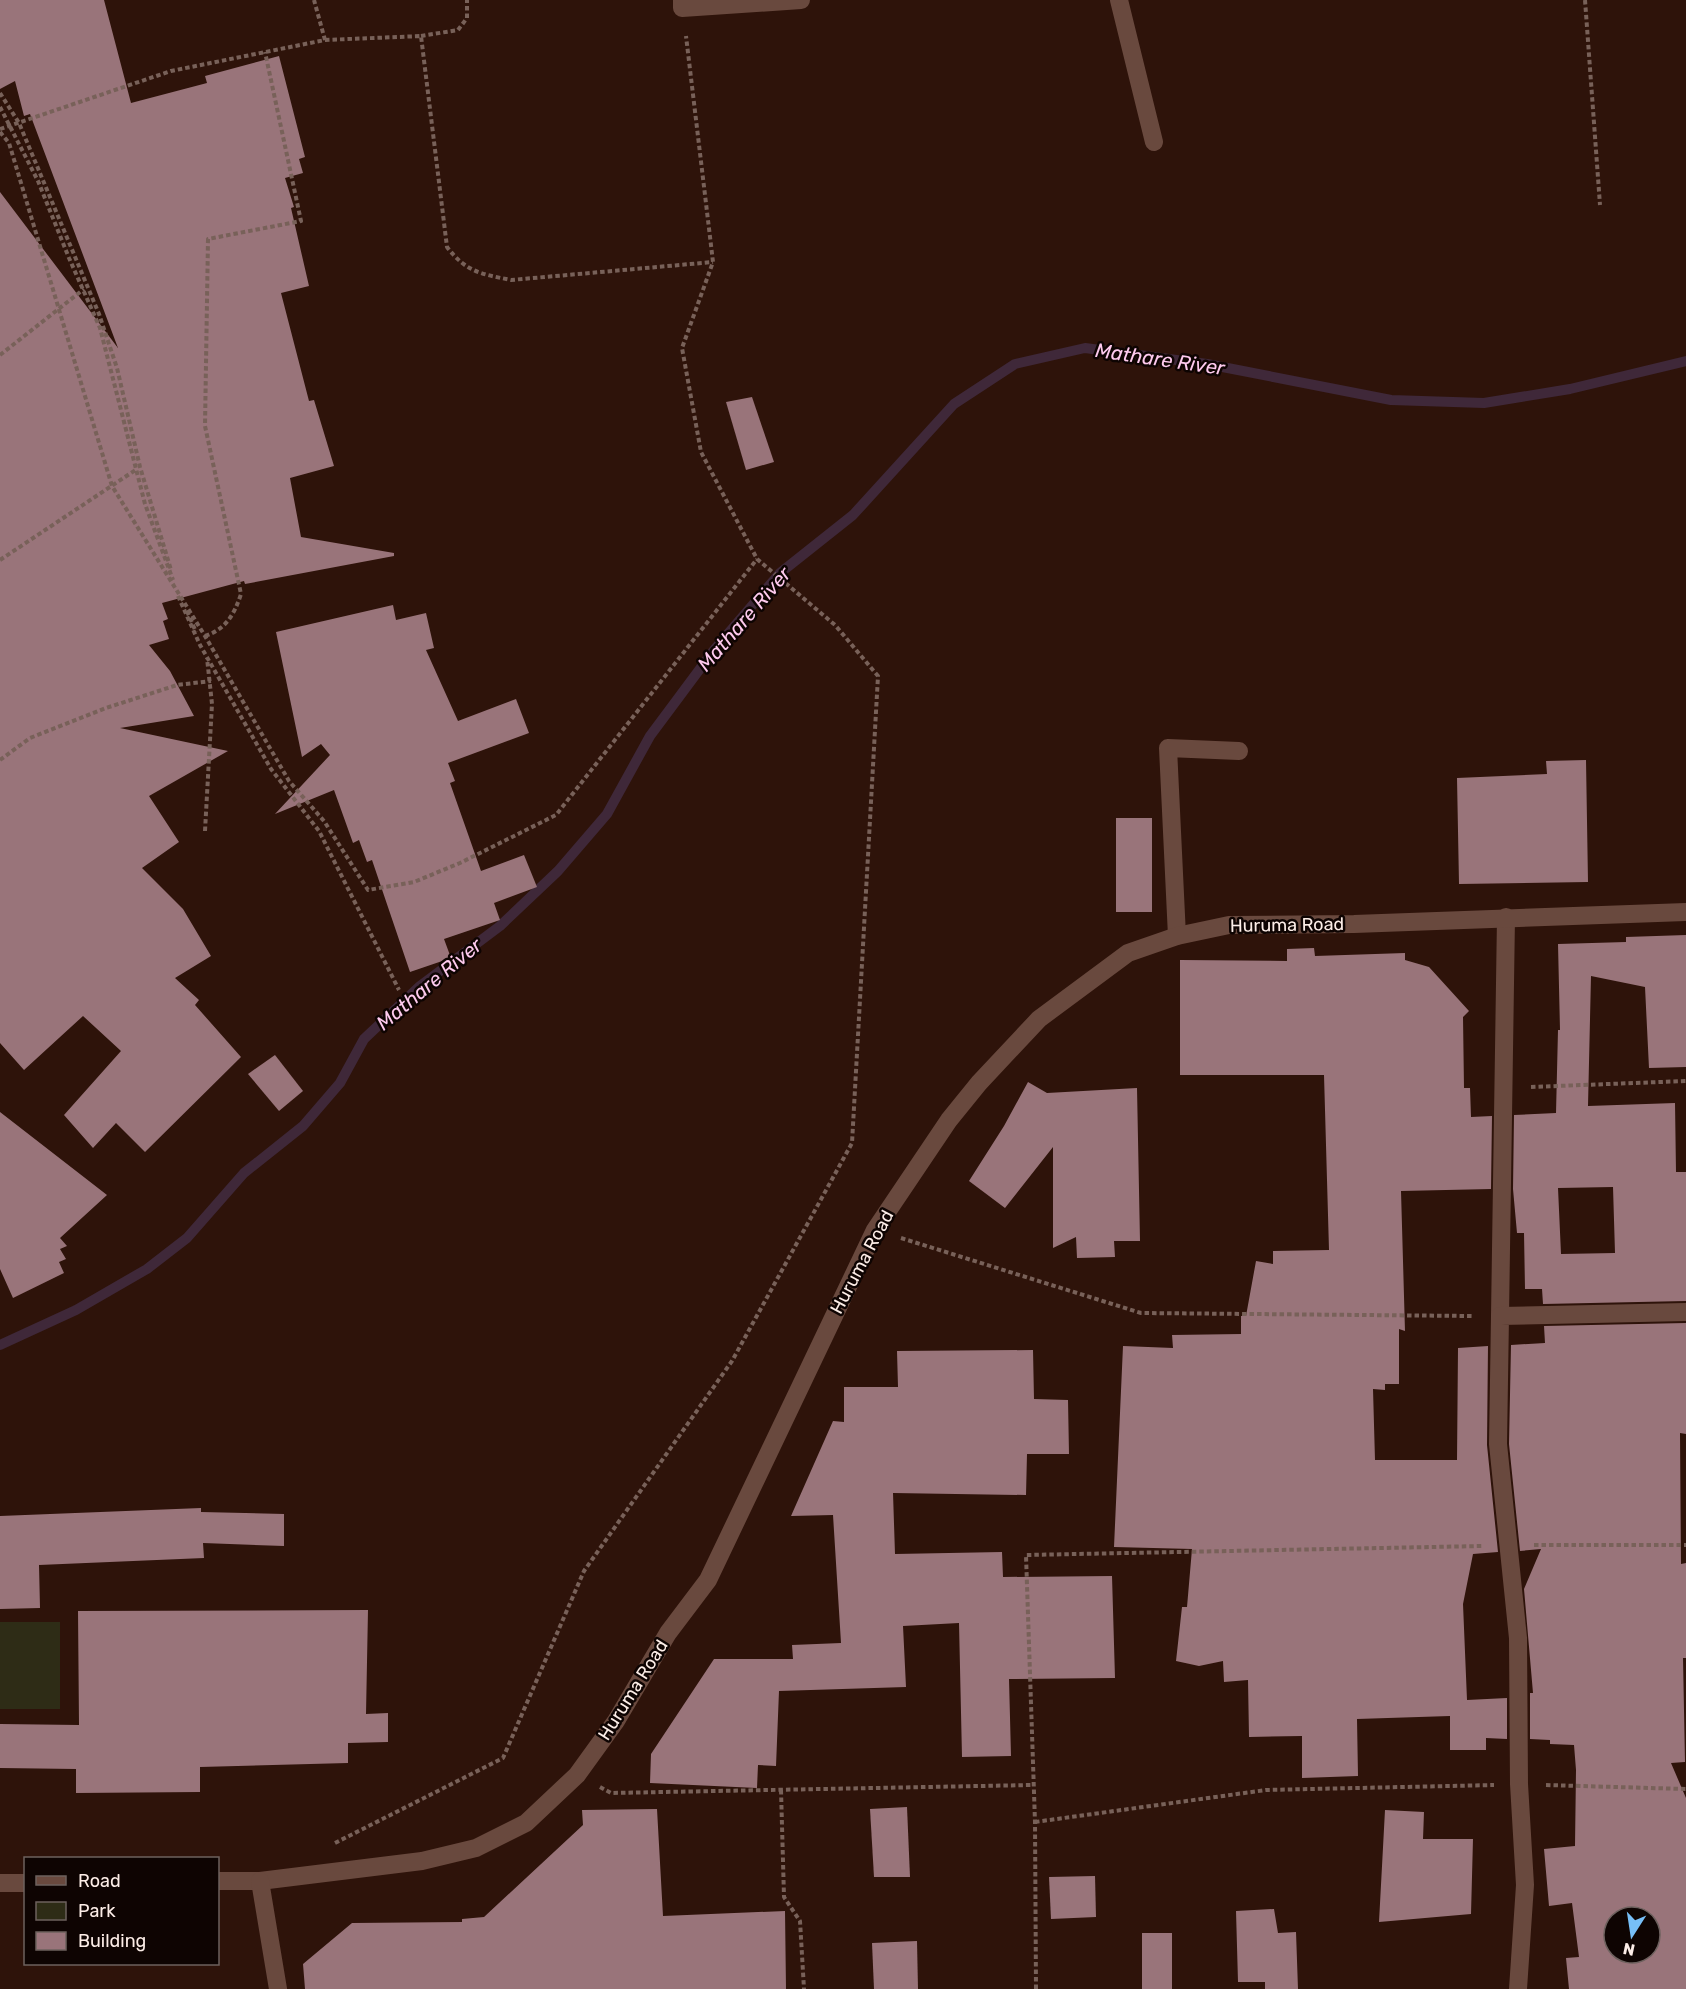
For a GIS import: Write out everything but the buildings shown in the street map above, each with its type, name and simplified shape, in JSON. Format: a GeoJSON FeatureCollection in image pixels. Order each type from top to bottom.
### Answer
{"type":"FeatureCollection","features":[{"type":"Feature","properties":{"kind":"street"},"geometry":{"type":"LineString","coordinates":[[682,4],[801,0]]}},
{"type":"Feature","properties":{"kind":"street"},"geometry":{"type":"LineString","coordinates":[[1119,0],[1154,142]]}},
{"type":"Feature","properties":{"kind":"street"},"geometry":{"type":"LineString","coordinates":[[1177,936],[1168,748],[1239,751]]}},
{"type":"Feature","properties":{"kind":"street","name":"Huruma Road"},"geometry":{"type":"LineString","coordinates":[[219,1881],[260,1881],[422,1861],[476,1848],[525,1823],[578,1775],[616,1721],[668,1633],[708,1581],[875,1230],[949,1120],[979,1083],[1038,1019],[1128,953],[1177,936],[1229,925],[1354,924],[1686,912]]}},
{"type":"Feature","properties":{"kind":"street"},"geometry":{"type":"LineString","coordinates":[[1506,917],[1498,1444],[1518,1638],[1520,1784],[1525,1885],[1518,1989]]}},
{"type":"Feature","properties":{"kind":"street"},"geometry":{"type":"LineString","coordinates":[[1500,1316],[1686,1312]]}},
{"type":"Feature","properties":{"kind":"street"},"geometry":{"type":"LineString","coordinates":[[260,1881],[278,1989]]}},
{"type":"Feature","properties":{"kind":"street"},"geometry":{"type":"LineString","coordinates":[[0,1883],[24,1883]]}},
{"type":"Feature","properties":{"kind":"path"},"geometry":{"type":"LineString","coordinates":[[314,0],[325,40]]}},
{"type":"Feature","properties":{"kind":"path"},"geometry":{"type":"LineString","coordinates":[[467,0],[467,18],[458,30],[421,36],[325,40],[171,71],[0,131],[9,143],[112,486],[182,598],[290,780],[324,822],[369,890],[414,882],[460,863],[556,815],[758,560]]}},
{"type":"Feature","properties":{"kind":"path"},"geometry":{"type":"LineString","coordinates":[[1585,0],[1600,205]]}},
{"type":"Feature","properties":{"kind":"path"},"geometry":{"type":"LineString","coordinates":[[334,1843],[503,1758],[584,1571],[732,1360],[852,1143],[878,676],[835,625],[758,560],[701,452],[682,348],[713,262],[682,4]]}},
{"type":"Feature","properties":{"kind":"path"},"geometry":{"type":"LineString","coordinates":[[421,36],[447,247],[460,265],[480,274],[511,280],[713,262]]}},
{"type":"Feature","properties":{"kind":"path"},"geometry":{"type":"LineString","coordinates":[[205,636],[219,631],[231,618],[241,594],[205,426],[208,239],[301,221],[265,52]]}},
{"type":"Feature","properties":{"kind":"path"},"geometry":{"type":"LineString","coordinates":[[0,93],[19,123],[99,314],[117,368],[138,469],[160,541],[206,653],[211,681],[205,831]]}},
{"type":"Feature","properties":{"kind":"path"},"geometry":{"type":"LineString","coordinates":[[0,107],[38,181],[100,328],[156,541],[184,614],[271,769],[319,831],[399,990]]}},
{"type":"Feature","properties":{"kind":"path"},"geometry":{"type":"LineString","coordinates":[[0,119],[5,114]]}},
{"type":"Feature","properties":{"kind":"path"},"geometry":{"type":"LineString","coordinates":[[0,355],[84,289]]}},
{"type":"Feature","properties":{"kind":"path"},"geometry":{"type":"LineString","coordinates":[[0,560],[138,469]]}},
{"type":"Feature","properties":{"kind":"path"},"geometry":{"type":"LineString","coordinates":[[0,760],[30,738],[106,708],[177,685],[211,681]]}},
{"type":"Feature","properties":{"kind":"path"},"geometry":{"type":"LineString","coordinates":[[1528,1087],[1686,1081]]}},
{"type":"Feature","properties":{"kind":"path"},"geometry":{"type":"LineString","coordinates":[[875,1230],[1141,1313],[1500,1316]]}},
{"type":"Feature","properties":{"kind":"path"},"geometry":{"type":"LineString","coordinates":[[1036,1989],[1035,1822],[1026,1555],[1507,1545],[1686,1545]]}},
{"type":"Feature","properties":{"kind":"path"},"geometry":{"type":"LineString","coordinates":[[578,1775],[611,1793],[1032,1785]]}},
{"type":"Feature","properties":{"kind":"path"},"geometry":{"type":"LineString","coordinates":[[1035,1822],[1266,1790],[1520,1784],[1686,1789]]}},
{"type":"Feature","properties":{"kind":"path"},"geometry":{"type":"LineString","coordinates":[[781,1790],[784,1897],[800,1921],[804,1989]]}},
{"type":"Feature","properties":{"kind":"green space"},"geometry":{"type":"Polygon","coordinates":[[[0,1622],[60,1622],[60,1709],[0,1709],[0,1622]]]}},
{"type":"Feature","properties":{"kind":"waterway","name":"Mathare River"},"geometry":{"type":"LineString","coordinates":[[0,1345],[76,1310],[147,1269],[187,1238],[244,1173],[303,1126],[340,1083],[364,1039],[420,986],[500,926],[558,871],[607,814],[650,736],[714,650],[780,573],[853,515],[954,404],[1015,364],[1085,348],[1207,364],[1391,400],[1484,403],[1570,389],[1686,361]]}}]}
